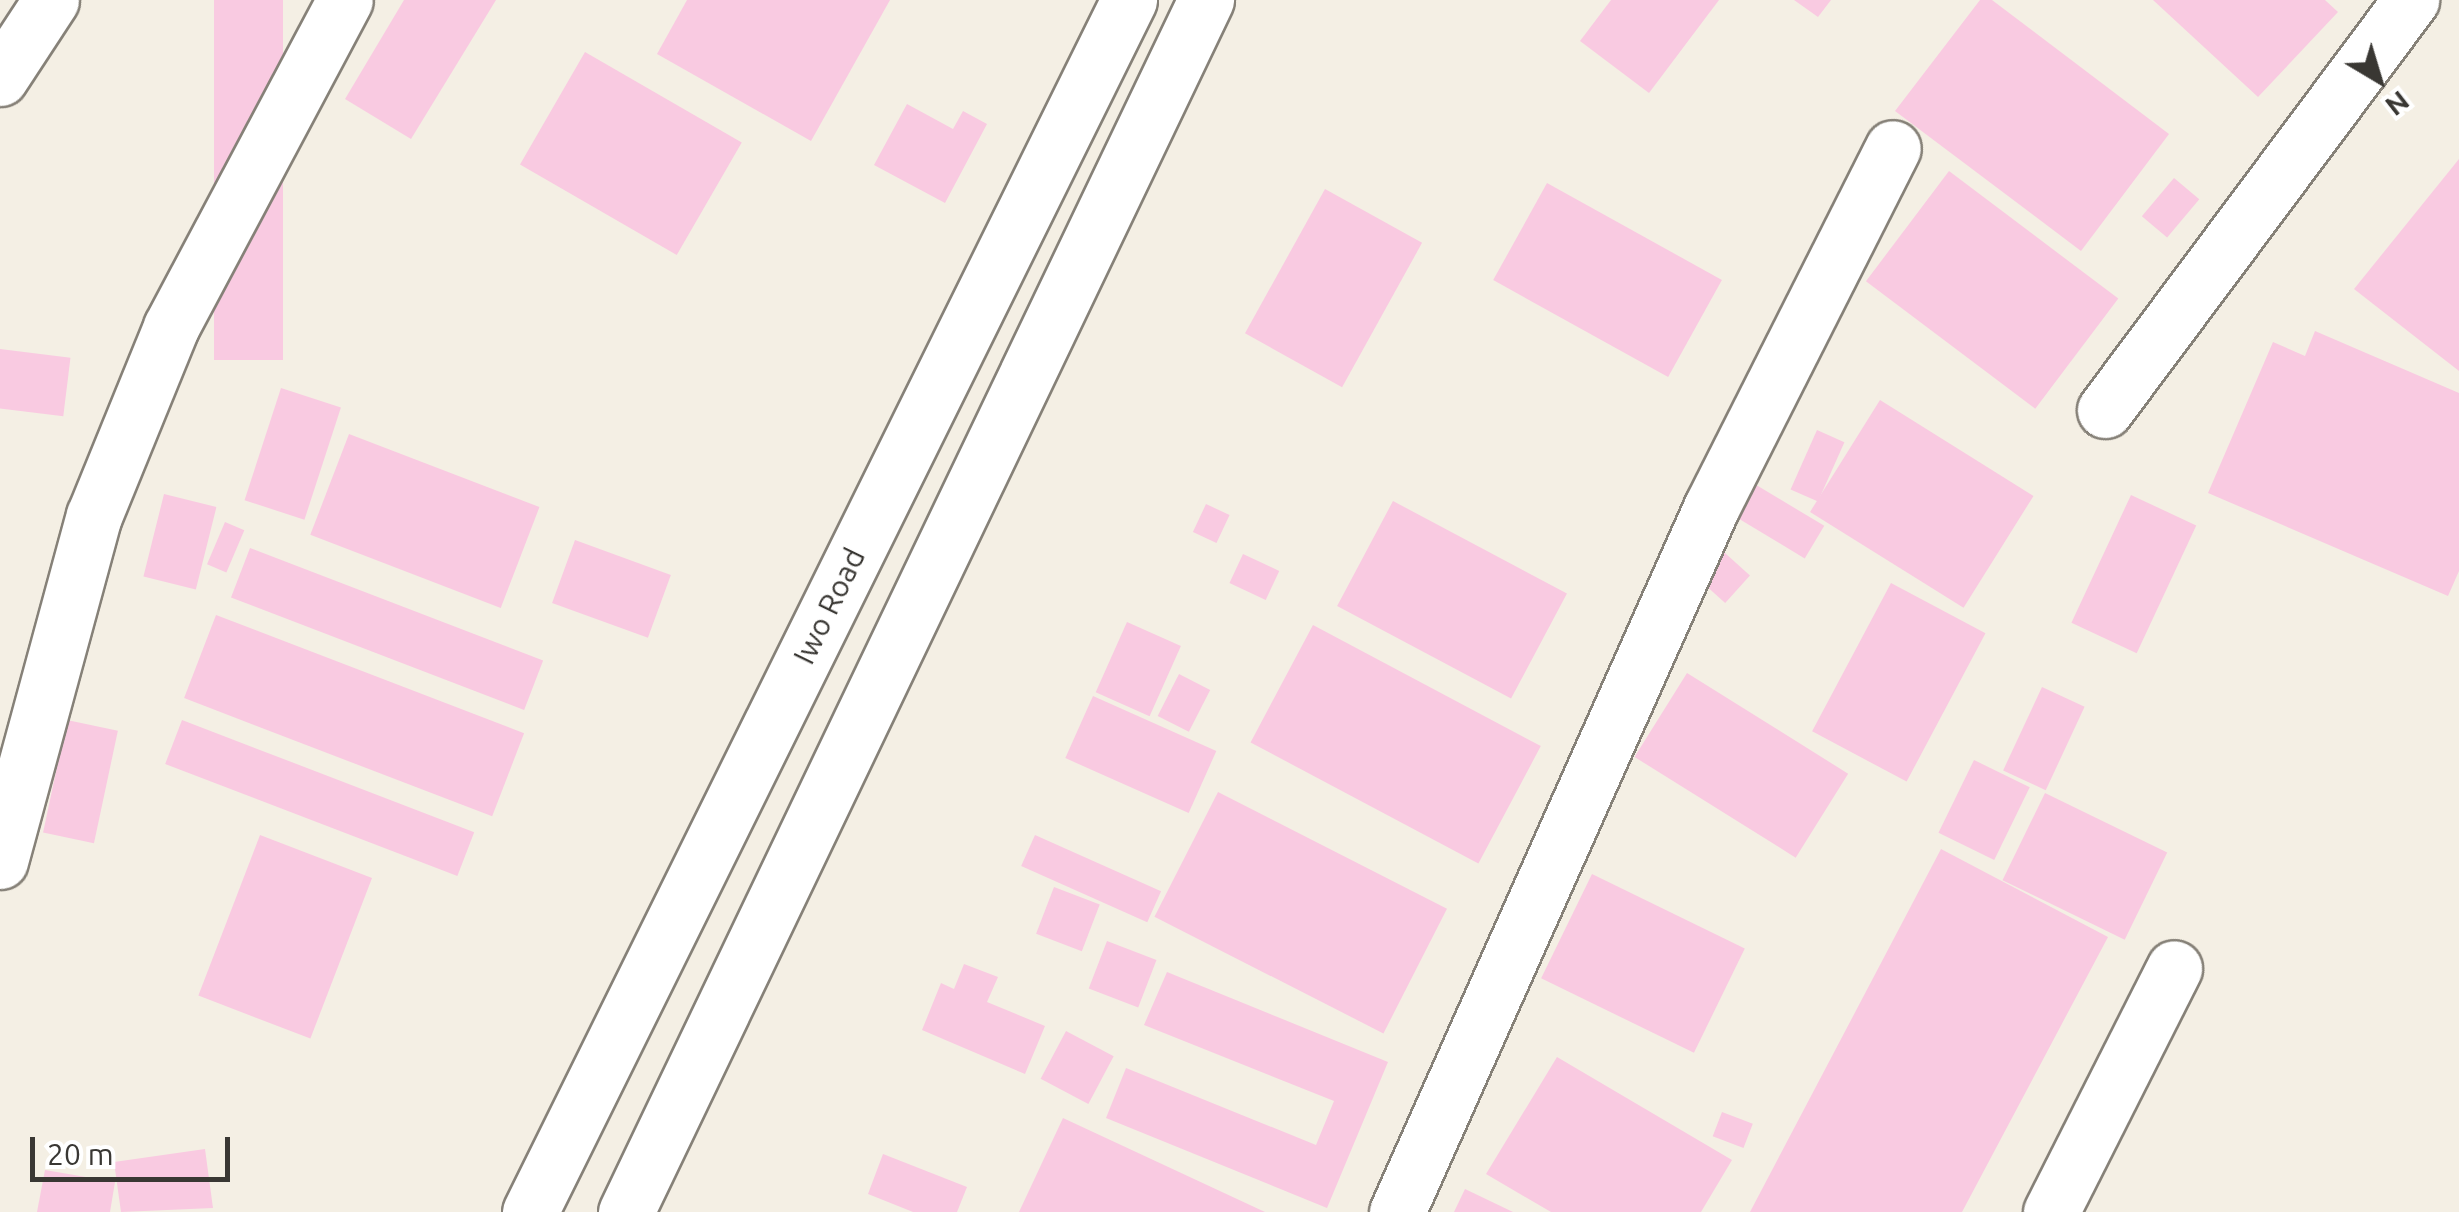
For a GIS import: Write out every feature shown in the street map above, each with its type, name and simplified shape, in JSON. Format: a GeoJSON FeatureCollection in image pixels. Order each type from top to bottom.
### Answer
{"type":"FeatureCollection","features":[{"type":"Feature","properties":{"kind":"main road"},"geometry":{"type":"LineString","coordinates":[[0,78],[51,0]]}},
{"type":"Feature","properties":{"kind":"main road"},"geometry":{"type":"LineString","coordinates":[[0,861],[94,516],[171,326],[346,0]]}},
{"type":"Feature","properties":{"kind":"main road","name":"Iwo Road"},"geometry":{"type":"LineString","coordinates":[[530,1212],[1128,0]]}},
{"type":"Feature","properties":{"kind":"main road"},"geometry":{"type":"LineString","coordinates":[[626,1212],[1206,0]]}},
{"type":"Feature","properties":{"kind":"main road"},"geometry":{"type":"LineString","coordinates":[[2105,410],[2412,0]]}},
{"type":"Feature","properties":{"kind":"main road"},"geometry":{"type":"LineString","coordinates":[[1396,1212],[1711,508],[1893,148]]}},
{"type":"Feature","properties":{"kind":"main road"},"geometry":{"type":"LineString","coordinates":[[2051,1212],[2174,968]]}},
{"type":"Feature","properties":{"kind":"building"},"geometry":{"type":"Polygon","coordinates":[[[214,0],[283,0],[283,360],[214,360],[214,0]]]}},
{"type":"Feature","properties":{"kind":"building"},"geometry":{"type":"Polygon","coordinates":[[[404,0],[496,0],[411,139],[345,99],[404,0]]]}},
{"type":"Feature","properties":{"kind":"building"},"geometry":{"type":"Polygon","coordinates":[[[687,0],[890,0],[811,141],[657,54],[687,0]]]}},
{"type":"Feature","properties":{"kind":"building"},"geometry":{"type":"Polygon","coordinates":[[[1611,0],[1719,0],[1649,93],[1580,41],[1611,0]]]}},
{"type":"Feature","properties":{"kind":"building"},"geometry":{"type":"Polygon","coordinates":[[[1794,0],[1831,0],[1818,17],[1794,0]]]}},
{"type":"Feature","properties":{"kind":"building"},"geometry":{"type":"Polygon","coordinates":[[[1980,0],[1992,0],[2169,134],[2081,251],[1895,111],[1980,0]]]}},
{"type":"Feature","properties":{"kind":"building"},"geometry":{"type":"Polygon","coordinates":[[[2153,0],[2325,0],[2338,12],[2258,97],[2153,0]]]}},
{"type":"Feature","properties":{"kind":"building"},"geometry":{"type":"Polygon","coordinates":[[[585,52],[742,142],[677,255],[520,165],[585,52]]]}},
{"type":"Feature","properties":{"kind":"building"},"geometry":{"type":"Polygon","coordinates":[[[907,104],[953,129],[963,111],[987,124],[945,203],[874,165],[907,104]]]}},
{"type":"Feature","properties":{"kind":"building"},"geometry":{"type":"Polygon","coordinates":[[[2459,159],[2459,371],[2354,289],[2459,159]]]}},
{"type":"Feature","properties":{"kind":"building"},"geometry":{"type":"Polygon","coordinates":[[[1949,171],[2118,299],[2035,409],[1866,281],[1949,171]]]}},
{"type":"Feature","properties":{"kind":"building"},"geometry":{"type":"Polygon","coordinates":[[[2174,178],[2199,199],[2167,238],[2142,216],[2174,178]]]}},
{"type":"Feature","properties":{"kind":"building"},"geometry":{"type":"Polygon","coordinates":[[[1547,183],[1722,280],[1668,377],[1493,280],[1547,183]]]}},
{"type":"Feature","properties":{"kind":"building"},"geometry":{"type":"Polygon","coordinates":[[[1325,189],[1422,243],[1342,387],[1245,333],[1325,189]]]}},
{"type":"Feature","properties":{"kind":"building"},"geometry":{"type":"Polygon","coordinates":[[[2315,331],[2459,393],[2459,571],[2448,596],[2208,493],[2273,342],[2305,356],[2315,331]]]}},
{"type":"Feature","properties":{"kind":"building"},"geometry":{"type":"Polygon","coordinates":[[[0,349],[70,358],[63,416],[0,408],[0,349]]]}},
{"type":"Feature","properties":{"kind":"building"},"geometry":{"type":"Polygon","coordinates":[[[281,388],[341,407],[304,520],[245,500],[281,388]]]}},
{"type":"Feature","properties":{"kind":"building"},"geometry":{"type":"Polygon","coordinates":[[[1880,400],[2033,496],[1964,608],[1810,512],[1880,400]]]}},
{"type":"Feature","properties":{"kind":"building"},"geometry":{"type":"Polygon","coordinates":[[[1817,430],[1844,442],[1818,502],[1791,489],[1817,430]]]}},
{"type":"Feature","properties":{"kind":"building"},"geometry":{"type":"Polygon","coordinates":[[[349,434],[539,507],[501,608],[310,535],[349,434]]]}},
{"type":"Feature","properties":{"kind":"building"},"geometry":{"type":"Polygon","coordinates":[[[1748,480],[1824,526],[1805,558],[1728,513],[1748,480]]]}},
{"type":"Feature","properties":{"kind":"building"},"geometry":{"type":"Polygon","coordinates":[[[164,494],[216,507],[196,590],[143,576],[164,494]]]}},
{"type":"Feature","properties":{"kind":"building"},"geometry":{"type":"Polygon","coordinates":[[[2131,495],[2196,525],[2137,653],[2071,623],[2131,495]]]}},
{"type":"Feature","properties":{"kind":"building"},"geometry":{"type":"Polygon","coordinates":[[[1393,501],[1567,593],[1511,699],[1337,606],[1393,501]]]}},
{"type":"Feature","properties":{"kind":"building"},"geometry":{"type":"Polygon","coordinates":[[[1206,504],[1230,515],[1216,543],[1193,532],[1206,504]]]}},
{"type":"Feature","properties":{"kind":"building"},"geometry":{"type":"Polygon","coordinates":[[[225,522],[244,530],[226,573],[207,564],[225,522]]]}},
{"type":"Feature","properties":{"kind":"building"},"geometry":{"type":"Polygon","coordinates":[[[575,540],[671,575],[648,638],[552,603],[575,540]]]}},
{"type":"Feature","properties":{"kind":"building"},"geometry":{"type":"Polygon","coordinates":[[[1715,544],[1750,575],[1725,603],[1690,571],[1715,544]]]}},
{"type":"Feature","properties":{"kind":"building"},"geometry":{"type":"Polygon","coordinates":[[[250,548],[543,661],[524,710],[231,597],[250,548]]]}},
{"type":"Feature","properties":{"kind":"building"},"geometry":{"type":"Polygon","coordinates":[[[1243,554],[1279,571],[1266,600],[1229,583],[1243,554]]]}},
{"type":"Feature","properties":{"kind":"building"},"geometry":{"type":"Polygon","coordinates":[[[1891,583],[1985,633],[1907,782],[1812,731],[1891,583]]]}},
{"type":"Feature","properties":{"kind":"building"},"geometry":{"type":"Polygon","coordinates":[[[216,615],[524,733],[492,816],[184,698],[216,615]]]}},
{"type":"Feature","properties":{"kind":"building"},"geometry":{"type":"Polygon","coordinates":[[[1127,622],[1181,646],[1150,716],[1096,692],[1127,622]]]}},
{"type":"Feature","properties":{"kind":"building"},"geometry":{"type":"Polygon","coordinates":[[[1313,625],[1541,746],[1478,864],[1251,742],[1313,625]]]}},
{"type":"Feature","properties":{"kind":"building"},"geometry":{"type":"Polygon","coordinates":[[[1687,673],[1848,774],[1796,858],[1635,757],[1687,673]]]}},
{"type":"Feature","properties":{"kind":"building"},"geometry":{"type":"Polygon","coordinates":[[[1179,674],[1210,690],[1189,732],[1158,716],[1179,674]]]}},
{"type":"Feature","properties":{"kind":"building"},"geometry":{"type":"Polygon","coordinates":[[[2042,687],[2085,707],[2046,790],[2003,770],[2042,687]]]}},
{"type":"Feature","properties":{"kind":"building"},"geometry":{"type":"Polygon","coordinates":[[[1093,696],[1216,751],[1189,813],[1065,758],[1093,696]]]}},
{"type":"Feature","properties":{"kind":"building"},"geometry":{"type":"Polygon","coordinates":[[[67,720],[118,731],[94,843],[43,832],[67,720]]]}},
{"type":"Feature","properties":{"kind":"building"},"geometry":{"type":"Polygon","coordinates":[[[182,720],[474,832],[457,876],[165,764],[182,720]]]}},
{"type":"Feature","properties":{"kind":"building"},"geometry":{"type":"Polygon","coordinates":[[[1974,760],[2030,787],[1994,860],[1938,833],[1974,760]]]}},
{"type":"Feature","properties":{"kind":"building"},"geometry":{"type":"Polygon","coordinates":[[[1218,792],[1447,909],[1383,1033],[1154,917],[1218,792]]]}},
{"type":"Feature","properties":{"kind":"building"},"geometry":{"type":"Polygon","coordinates":[[[2045,793],[2167,853],[2125,940],[2002,880],[2045,793]]]}},
{"type":"Feature","properties":{"kind":"building"},"geometry":{"type":"Polygon","coordinates":[[[260,835],[372,878],[310,1039],[198,996],[260,835]]]}},
{"type":"Feature","properties":{"kind":"building"},"geometry":{"type":"Polygon","coordinates":[[[1035,835],[1161,891],[1147,922],[1021,866],[1035,835]]]}},
{"type":"Feature","properties":{"kind":"building"},"geometry":{"type":"Polygon","coordinates":[[[1941,849],[2108,937],[1962,1212],[1750,1212],[1941,849]]]}},
{"type":"Feature","properties":{"kind":"building"},"geometry":{"type":"Polygon","coordinates":[[[1592,874],[1745,949],[1694,1053],[1541,978],[1592,874]]]}},
{"type":"Feature","properties":{"kind":"building"},"geometry":{"type":"Polygon","coordinates":[[[1054,887],[1100,905],[1082,951],[1036,934],[1054,887]]]}},
{"type":"Feature","properties":{"kind":"building"},"geometry":{"type":"Polygon","coordinates":[[[1107,941],[1156,960],[1138,1008],[1089,989],[1107,941]]]}},
{"type":"Feature","properties":{"kind":"building"},"geometry":{"type":"Polygon","coordinates":[[[964,964],[998,977],[987,1002],[1045,1026],[1025,1074],[922,1030],[941,983],[954,989],[964,964]]]}},
{"type":"Feature","properties":{"kind":"building"},"geometry":{"type":"Polygon","coordinates":[[[1167,972],[1388,1062],[1327,1208],[1106,1118],[1126,1068],[1316,1145],[1334,1101],[1144,1025],[1167,972]]]}},
{"type":"Feature","properties":{"kind":"building"},"geometry":{"type":"Polygon","coordinates":[[[1066,1031],[1114,1056],[1088,1104],[1041,1079],[1066,1031]]]}},
{"type":"Feature","properties":{"kind":"building"},"geometry":{"type":"Polygon","coordinates":[[[1557,1057],[1732,1160],[1701,1212],[1551,1212],[1486,1174],[1557,1057]]]}},
{"type":"Feature","properties":{"kind":"building"},"geometry":{"type":"Polygon","coordinates":[[[1722,1112],[1753,1124],[1743,1148],[1713,1136],[1722,1112]]]}},
{"type":"Feature","properties":{"kind":"building"},"geometry":{"type":"Polygon","coordinates":[[[1063,1118],[1265,1212],[1019,1212],[1063,1118]]]}},
{"type":"Feature","properties":{"kind":"building"},"geometry":{"type":"Polygon","coordinates":[[[205,1149],[213,1208],[121,1212],[114,1162],[205,1149]]]}},
{"type":"Feature","properties":{"kind":"building"},"geometry":{"type":"Polygon","coordinates":[[[883,1154],[967,1187],[957,1212],[913,1212],[868,1194],[883,1154]]]}},
{"type":"Feature","properties":{"kind":"building"},"geometry":{"type":"Polygon","coordinates":[[[45,1170],[115,1182],[110,1212],[37,1212],[45,1170]]]}},
{"type":"Feature","properties":{"kind":"building"},"geometry":{"type":"Polygon","coordinates":[[[1465,1189],[1513,1212],[1454,1212],[1465,1189]]]}}]}
